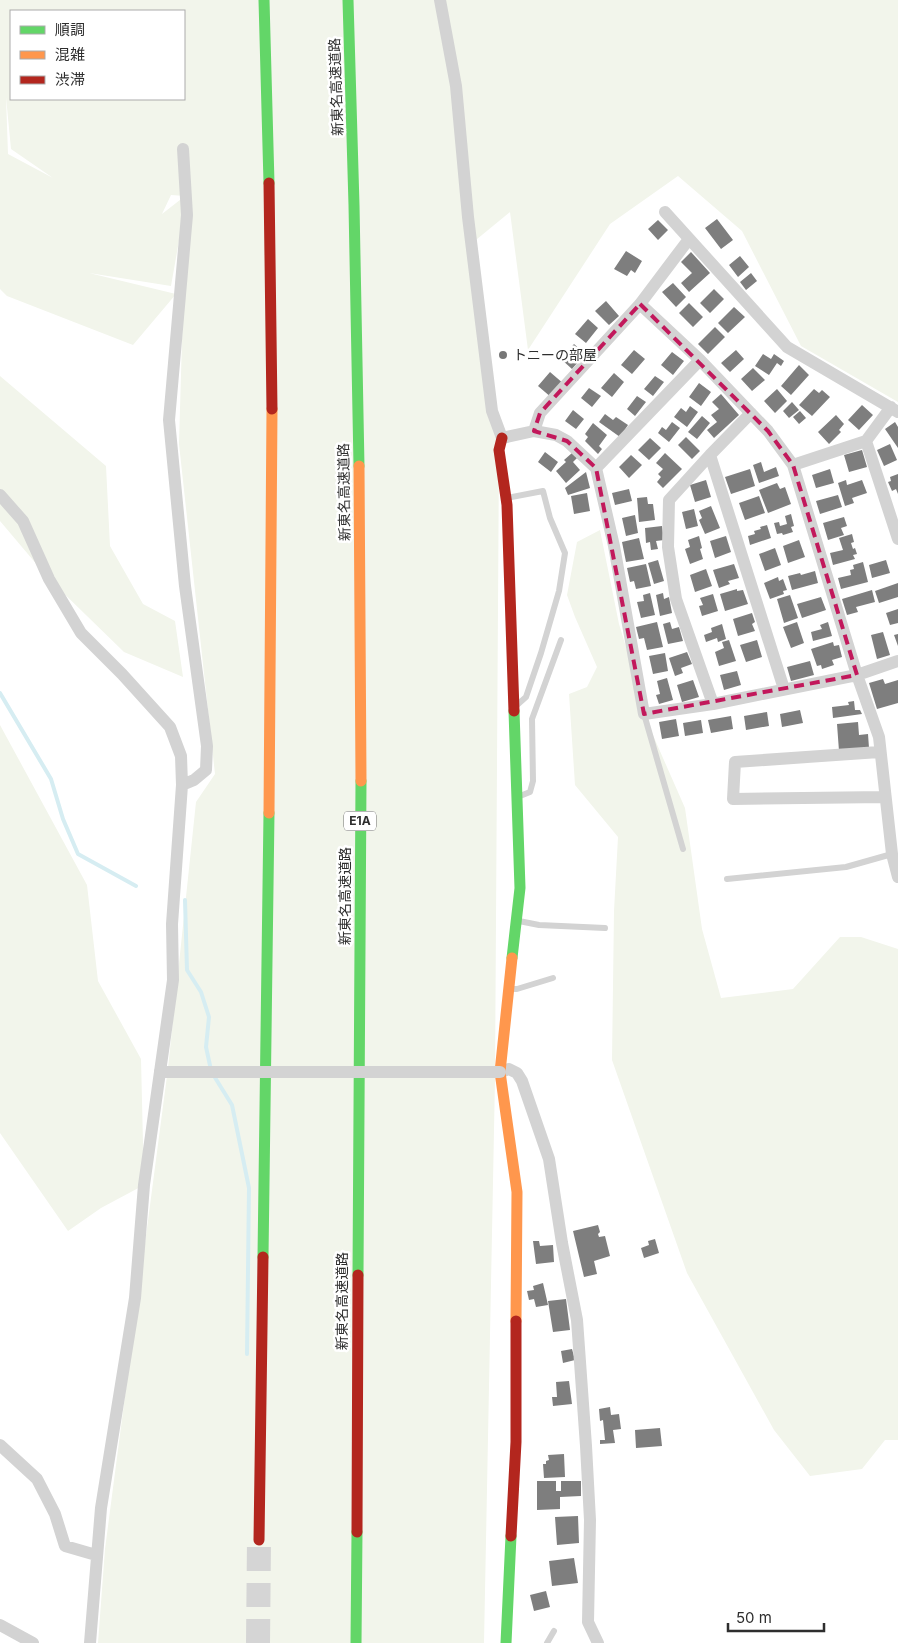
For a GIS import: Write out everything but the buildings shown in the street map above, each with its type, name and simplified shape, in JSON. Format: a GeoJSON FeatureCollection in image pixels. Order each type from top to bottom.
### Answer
{"type":"FeatureCollection","features":[{"type":"Feature","properties":{"kind":"main road"},"geometry":{"type":"LineString","coordinates":[[259,1540],[273,370],[270,144],[264,0]]}},
{"type":"Feature","properties":{"kind":"main road","name":"新東名高速道路"},"geometry":{"type":"LineString","coordinates":[[348,0],[358,361],[361,736],[356,1643]]}},
{"type":"Feature","properties":{"kind":"main road"},"geometry":{"type":"LineString","coordinates":[[502,438],[499,450],[505,498],[520,888],[500,1072],[517,1192],[516,1442],[506,1643]]}},
{"type":"Feature","properties":{"kind":"street"},"geometry":{"type":"LineString","coordinates":[[440,0],[456,86],[468,217],[492,411],[502,438],[534,431],[556,434],[567,441],[596,468],[614,546],[644,714],[713,704],[857,674],[898,661]]}},
{"type":"Feature","properties":{"kind":"street"},"geometry":{"type":"LineString","coordinates":[[182,785],[194,780],[206,770],[207,746],[185,586],[170,420],[187,215],[183,149]]}},
{"type":"Feature","properties":{"kind":"street"},"geometry":{"type":"LineString","coordinates":[[665,212],[788,347],[894,410],[866,440],[792,465]]}},
{"type":"Feature","properties":{"kind":"street"},"geometry":{"type":"LineString","coordinates":[[534,431],[540,414],[640,304],[689,239]]}},
{"type":"Feature","properties":{"kind":"street"},"geometry":{"type":"LineString","coordinates":[[640,304],[700,360],[768,431],[792,465],[878,737],[892,854],[898,877]]}},
{"type":"Feature","properties":{"kind":"street"},"geometry":{"type":"LineString","coordinates":[[596,468],[700,360]]}},
{"type":"Feature","properties":{"kind":"street"},"geometry":{"type":"LineString","coordinates":[[713,704],[676,599],[668,547],[669,500],[751,413]]}},
{"type":"Feature","properties":{"kind":"street"},"geometry":{"type":"LineString","coordinates":[[866,440],[898,539]]}},
{"type":"Feature","properties":{"kind":"street"},"geometry":{"type":"LineString","coordinates":[[710,455],[784,689]]}},
{"type":"Feature","properties":{"kind":"street"},"geometry":{"type":"LineString","coordinates":[[0,495],[23,521],[49,579],[81,633],[122,674],[170,727],[181,756],[182,785],[172,924],[173,980],[144,1185],[135,1298],[101,1508],[90,1643]]}},
{"type":"Feature","properties":{"kind":"street"},"geometry":{"type":"LineString","coordinates":[[879,752],[735,762],[733,799],[885,797]]}},
{"type":"Feature","properties":{"kind":"street"},"geometry":{"type":"LineString","coordinates":[[160,1072],[500,1072],[509,1069],[517,1073],[522,1081],[549,1159],[562,1243],[577,1320],[590,1520],[588,1622],[598,1643]]}},
{"type":"Feature","properties":{"kind":"street"},"geometry":{"type":"LineString","coordinates":[[0,1445],[37,1479],[55,1514],[65,1546],[96,1555]]}},
{"type":"Feature","properties":{"kind":"street"},"geometry":{"type":"LineString","coordinates":[[2,1630],[33,1643]]}},
{"type":"Feature","properties":{"kind":"lane"},"geometry":{"type":"LineString","coordinates":[[505,498],[543,491],[550,518],[565,553],[559,591],[526,697],[514,707]]}},
{"type":"Feature","properties":{"kind":"lane"},"geometry":{"type":"LineString","coordinates":[[517,797],[530,792],[532,787],[532,719],[561,640]]}},
{"type":"Feature","properties":{"kind":"lane"},"geometry":{"type":"LineString","coordinates":[[644,714],[682,849]]}},
{"type":"Feature","properties":{"kind":"lane"},"geometry":{"type":"LineString","coordinates":[[727,878],[846,867],[892,854]]}},
{"type":"Feature","properties":{"kind":"lane"},"geometry":{"type":"LineString","coordinates":[[516,920],[539,925],[605,928]]}},
{"type":"Feature","properties":{"kind":"lane"},"geometry":{"type":"LineString","coordinates":[[509,989],[518,989],[553,978]]}},
{"type":"Feature","properties":{"kind":"lane"},"geometry":{"type":"LineString","coordinates":[[547,1643],[554,1631]]}},
{"type":"Feature","properties":{"kind":"highlighted area"},"geometry":{"type":"Polygon","coordinates":[[[640,304],[768,431],[793,465],[857,675],[644,714],[596,468],[567,441],[534,431],[540,413],[640,304]]]}},
{"type":"Feature","properties":{"kind":"shaded area"},"geometry":{"type":"Polygon","coordinates":[[[0,0],[898,0],[898,402],[801,346],[742,231],[678,176],[610,224],[528,350],[510,212],[471,244],[499,450],[495,1079],[484,1643],[98,1643],[105,1549],[168,1068],[196,802],[215,774],[179,444],[186,201],[171,286],[89,273],[176,294],[133,345],[7,296],[0,289],[0,0]],[[6,97],[8,154],[53,178],[11,149],[6,97]],[[171,195],[162,214],[185,196],[171,195]]]}},
{"type":"Feature","properties":{"kind":"shaded area"},"geometry":{"type":"Polygon","coordinates":[[[0,376],[106,466],[110,546],[143,604],[175,621],[183,677],[124,652],[49,579],[0,521],[0,376]]]}},
{"type":"Feature","properties":{"kind":"shaded area"},"geometry":{"type":"Polygon","coordinates":[[[600,530],[619,624],[652,733],[685,808],[702,929],[721,998],[793,989],[840,937],[861,937],[898,949],[898,1440],[885,1440],[862,1469],[810,1476],[774,1430],[687,1273],[612,1060],[614,911],[618,837],[575,785],[569,694],[587,687],[597,667],[567,595],[577,542],[600,530]]]}},
{"type":"Feature","properties":{"kind":"shaded area"},"geometry":{"type":"Polygon","coordinates":[[[0,725],[87,885],[98,981],[141,1059],[144,1185],[101,1208],[68,1231],[0,1133],[0,725]]]}},
{"type":"Feature","properties":{"kind":"waterway"},"geometry":{"type":"LineString","coordinates":[[0,693],[51,779],[63,819],[78,854],[136,886]]}},
{"type":"Feature","properties":{"kind":"waterway"},"geometry":{"type":"LineString","coordinates":[[185,900],[187,970],[201,992],[209,1017],[206,1047],[211,1070]]}},
{"type":"Feature","properties":{"kind":"waterway"},"geometry":{"type":"LineString","coordinates":[[214,1076],[232,1105],[249,1188],[247,1354]]}},
{"type":"Feature","properties":{"kind":"tunnel"},"geometry":{"type":"LineString","coordinates":[[258,1643],[259,1540]]}},
{"type":"Feature","properties":{"kind":"traffic: fast"},"geometry":{"type":"LineString","coordinates":[[264,0],[269,183]]}},
{"type":"Feature","properties":{"kind":"traffic: fast"},"geometry":{"type":"LineString","coordinates":[[348,0],[359,466]]}},
{"type":"Feature","properties":{"kind":"traffic: fast"},"geometry":{"type":"LineString","coordinates":[[512,958],[520,888],[514,711]]}},
{"type":"Feature","properties":{"kind":"traffic: fast"},"geometry":{"type":"LineString","coordinates":[[358,1275],[361,781]]}},
{"type":"Feature","properties":{"kind":"traffic: fast"},"geometry":{"type":"LineString","coordinates":[[263,1257],[269,813]]}},
{"type":"Feature","properties":{"kind":"traffic: fast"},"geometry":{"type":"LineString","coordinates":[[356,1643],[357,1532]]}},
{"type":"Feature","properties":{"kind":"traffic: fast"},"geometry":{"type":"LineString","coordinates":[[506,1643],[511,1536]]}},
{"type":"Feature","properties":{"kind":"traffic: slow"},"geometry":{"type":"LineString","coordinates":[[269,813],[272,409]]}},
{"type":"Feature","properties":{"kind":"traffic: slow"},"geometry":{"type":"LineString","coordinates":[[359,466],[361,781]]}},
{"type":"Feature","properties":{"kind":"traffic: slow"},"geometry":{"type":"LineString","coordinates":[[512,958],[500,1072],[517,1192],[516,1321]]}},
{"type":"Feature","properties":{"kind":"traffic: jam"},"geometry":{"type":"LineString","coordinates":[[269,183],[272,409]]}},
{"type":"Feature","properties":{"kind":"traffic: jam"},"geometry":{"type":"LineString","coordinates":[[502,438],[499,450],[507,505],[514,711]]}},
{"type":"Feature","properties":{"kind":"traffic: jam"},"geometry":{"type":"LineString","coordinates":[[259,1540],[263,1257]]}},
{"type":"Feature","properties":{"kind":"traffic: jam"},"geometry":{"type":"LineString","coordinates":[[357,1532],[358,1275]]}},
{"type":"Feature","properties":{"kind":"traffic: jam"},"geometry":{"type":"LineString","coordinates":[[511,1536],[516,1442],[516,1321]]}},
{"type":"Feature","properties":{"kind":"place","name":"トニーの部屋"},"geometry":{"type":"Point","coordinates":[503,355]}}]}
